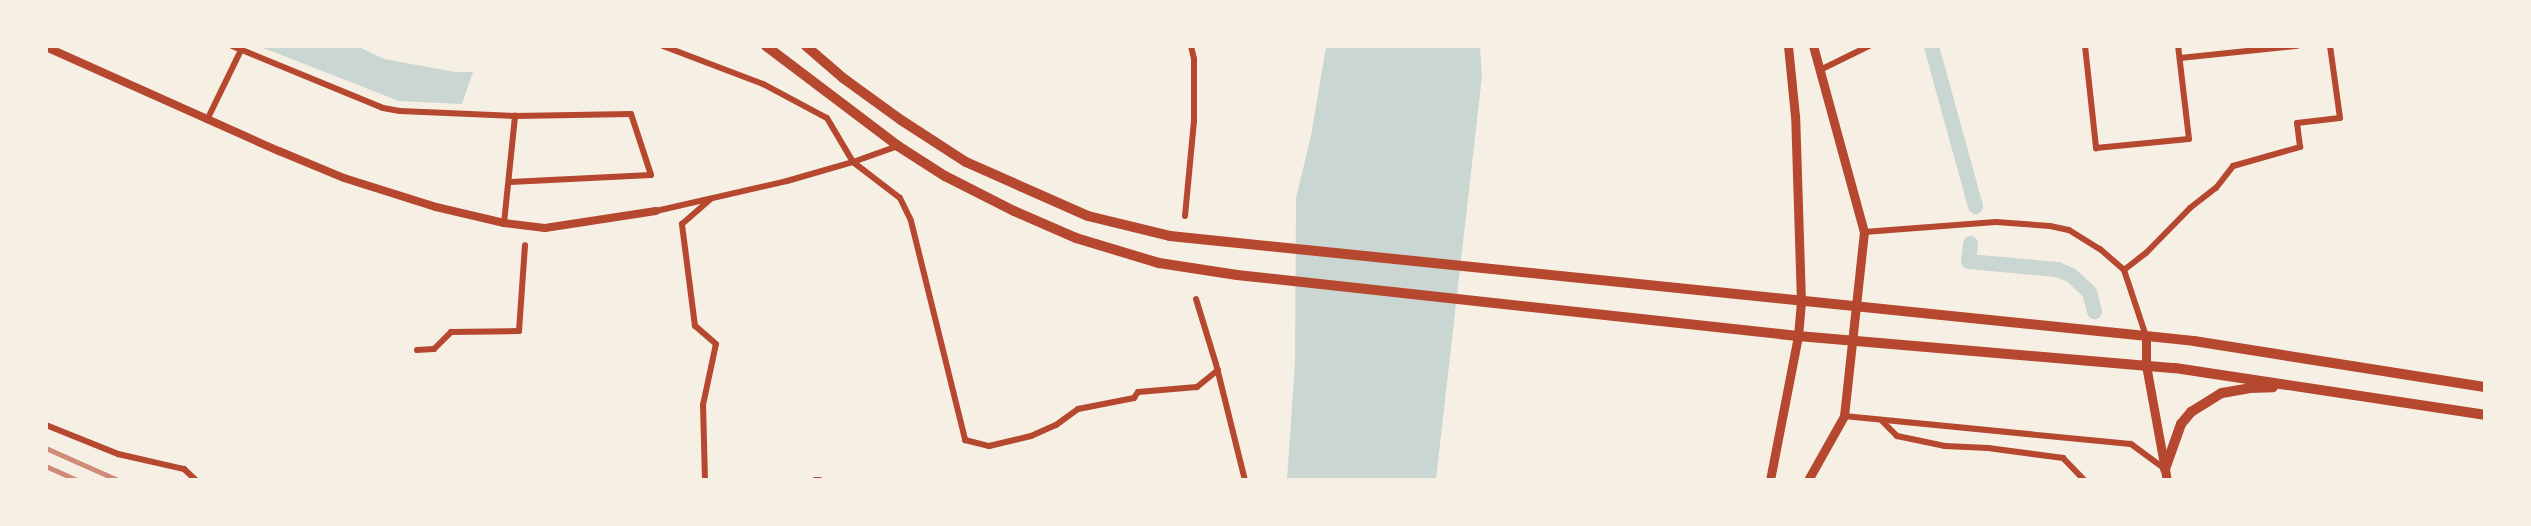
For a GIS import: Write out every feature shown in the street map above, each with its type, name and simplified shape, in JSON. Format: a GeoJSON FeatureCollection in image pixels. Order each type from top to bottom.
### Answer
{"type":"FeatureCollection","features":[{"type":"Feature","properties":{"kind":"highway"},"geometry":{"type":"LineString","coordinates":[[766,46],[898,146],[974,191],[1076,238],[1159,262],[1237,275],[1797,336],[2146,365],[2484,415]]}},
{"type":"Feature","properties":{"kind":"highway"},"geometry":{"type":"LineString","coordinates":[[806,46],[843,78],[901,120],[966,162],[1088,216],[1170,236],[2194,341],[2484,387]]}},
{"type":"Feature","properties":{"kind":"highway"},"geometry":{"type":"LineString","coordinates":[[2166,474],[2181,424],[2202,404],[2222,393],[2249,388],[2301,387]]}},
{"type":"Feature","properties":{"kind":"main road"},"geometry":{"type":"LineString","coordinates":[[1770,480],[1797,336],[1801,302],[1795,116],[1788,46]]}},
{"type":"Feature","properties":{"kind":"main road"},"geometry":{"type":"LineString","coordinates":[[1808,480],[1844,416],[1864,232],[1813,46]]}},
{"type":"Feature","properties":{"kind":"main road"},"geometry":{"type":"LineString","coordinates":[[2146,337],[2146,365],[2166,474]]}},
{"type":"Feature","properties":{"kind":"street"},"geometry":{"type":"LineString","coordinates":[[232,46],[383,108],[400,111],[515,116],[631,114],[651,175],[510,182]]}},
{"type":"Feature","properties":{"kind":"street"},"geometry":{"type":"LineString","coordinates":[[663,46],[763,84],[827,118],[853,162],[900,198],[911,221],[965,440],[989,446],[1031,436],[1056,425],[1078,409],[1134,398],[1138,392],[1197,387],[1218,370]]}},
{"type":"Feature","properties":{"kind":"street"},"geometry":{"type":"LineString","coordinates":[[1185,216],[1194,121],[1194,59],[1191,46]]}},
{"type":"Feature","properties":{"kind":"street"},"geometry":{"type":"LineString","coordinates":[[1820,69],[1869,46]]}},
{"type":"Feature","properties":{"kind":"street"},"geometry":{"type":"LineString","coordinates":[[2085,46],[2096,148],[2189,139],[2178,46]]}},
{"type":"Feature","properties":{"kind":"street"},"geometry":{"type":"LineString","coordinates":[[2180,58],[2297,46]]}},
{"type":"Feature","properties":{"kind":"street"},"geometry":{"type":"LineString","coordinates":[[2124,270],[2190,208],[2216,188],[2233,166],[2300,147],[2297,123],[2340,118],[2330,46]]}},
{"type":"Feature","properties":{"kind":"street"},"geometry":{"type":"LineString","coordinates":[[46,47],[207,120],[344,178],[436,207],[504,223],[545,228],[656,212],[853,162],[898,146]]}},
{"type":"Feature","properties":{"kind":"street"},"geometry":{"type":"LineString","coordinates":[[207,120],[241,50]]}},
{"type":"Feature","properties":{"kind":"street"},"geometry":{"type":"LineString","coordinates":[[504,223],[515,116]]}},
{"type":"Feature","properties":{"kind":"street"},"geometry":{"type":"LineString","coordinates":[[705,480],[703,405],[716,345],[695,326],[682,224],[711,199]]}},
{"type":"Feature","properties":{"kind":"street"},"geometry":{"type":"LineString","coordinates":[[1864,232],[1996,222],[2050,226],[2076,235],[2100,249],[2124,270],[2146,337]]}},
{"type":"Feature","properties":{"kind":"street"},"geometry":{"type":"LineString","coordinates":[[417,350],[434,350],[451,332],[519,331],[525,245]]}},
{"type":"Feature","properties":{"kind":"street"},"geometry":{"type":"LineString","coordinates":[[1196,299],[1218,370],[1245,480]]}},
{"type":"Feature","properties":{"kind":"street"},"geometry":{"type":"LineString","coordinates":[[1844,416],[1882,422],[2131,444],[2166,474]]}},
{"type":"Feature","properties":{"kind":"street"},"geometry":{"type":"LineString","coordinates":[[1882,422],[1897,436],[1945,446],[1989,448],[2063,458],[2084,480]]}},
{"type":"Feature","properties":{"kind":"street"},"geometry":{"type":"LineString","coordinates":[[46,425],[118,454],[184,469],[196,480]]}},
{"type":"Feature","properties":{"kind":"street"},"geometry":{"type":"LineString","coordinates":[[815,480],[820,480]]}},
{"type":"Feature","properties":{"kind":"shaded area"},"geometry":{"type":"Polygon","coordinates":[[[261,47],[359,47],[384,59],[455,72],[473,72],[462,104],[399,101],[261,47]]]}},
{"type":"Feature","properties":{"kind":"shaded area"},"geometry":{"type":"Polygon","coordinates":[[[1326,47],[1480,47],[1482,76],[1436,479],[1287,480],[1295,362],[1296,198],[1311,136],[1326,47]]]}},
{"type":"Feature","properties":{"kind":"waterway"},"geometry":{"type":"LineString","coordinates":[[1931,46],[1975,206]]}},
{"type":"Feature","properties":{"kind":"waterway"},"geometry":{"type":"LineString","coordinates":[[1970,243],[1968,261],[2057,269],[2071,275],[2089,292],[2094,311]]}},
{"type":"Feature","properties":{"kind":"railway"},"geometry":{"type":"LineString","coordinates":[[46,448],[118,480]]}},
{"type":"Feature","properties":{"kind":"railway"},"geometry":{"type":"LineString","coordinates":[[46,466],[78,480]]}}]}
